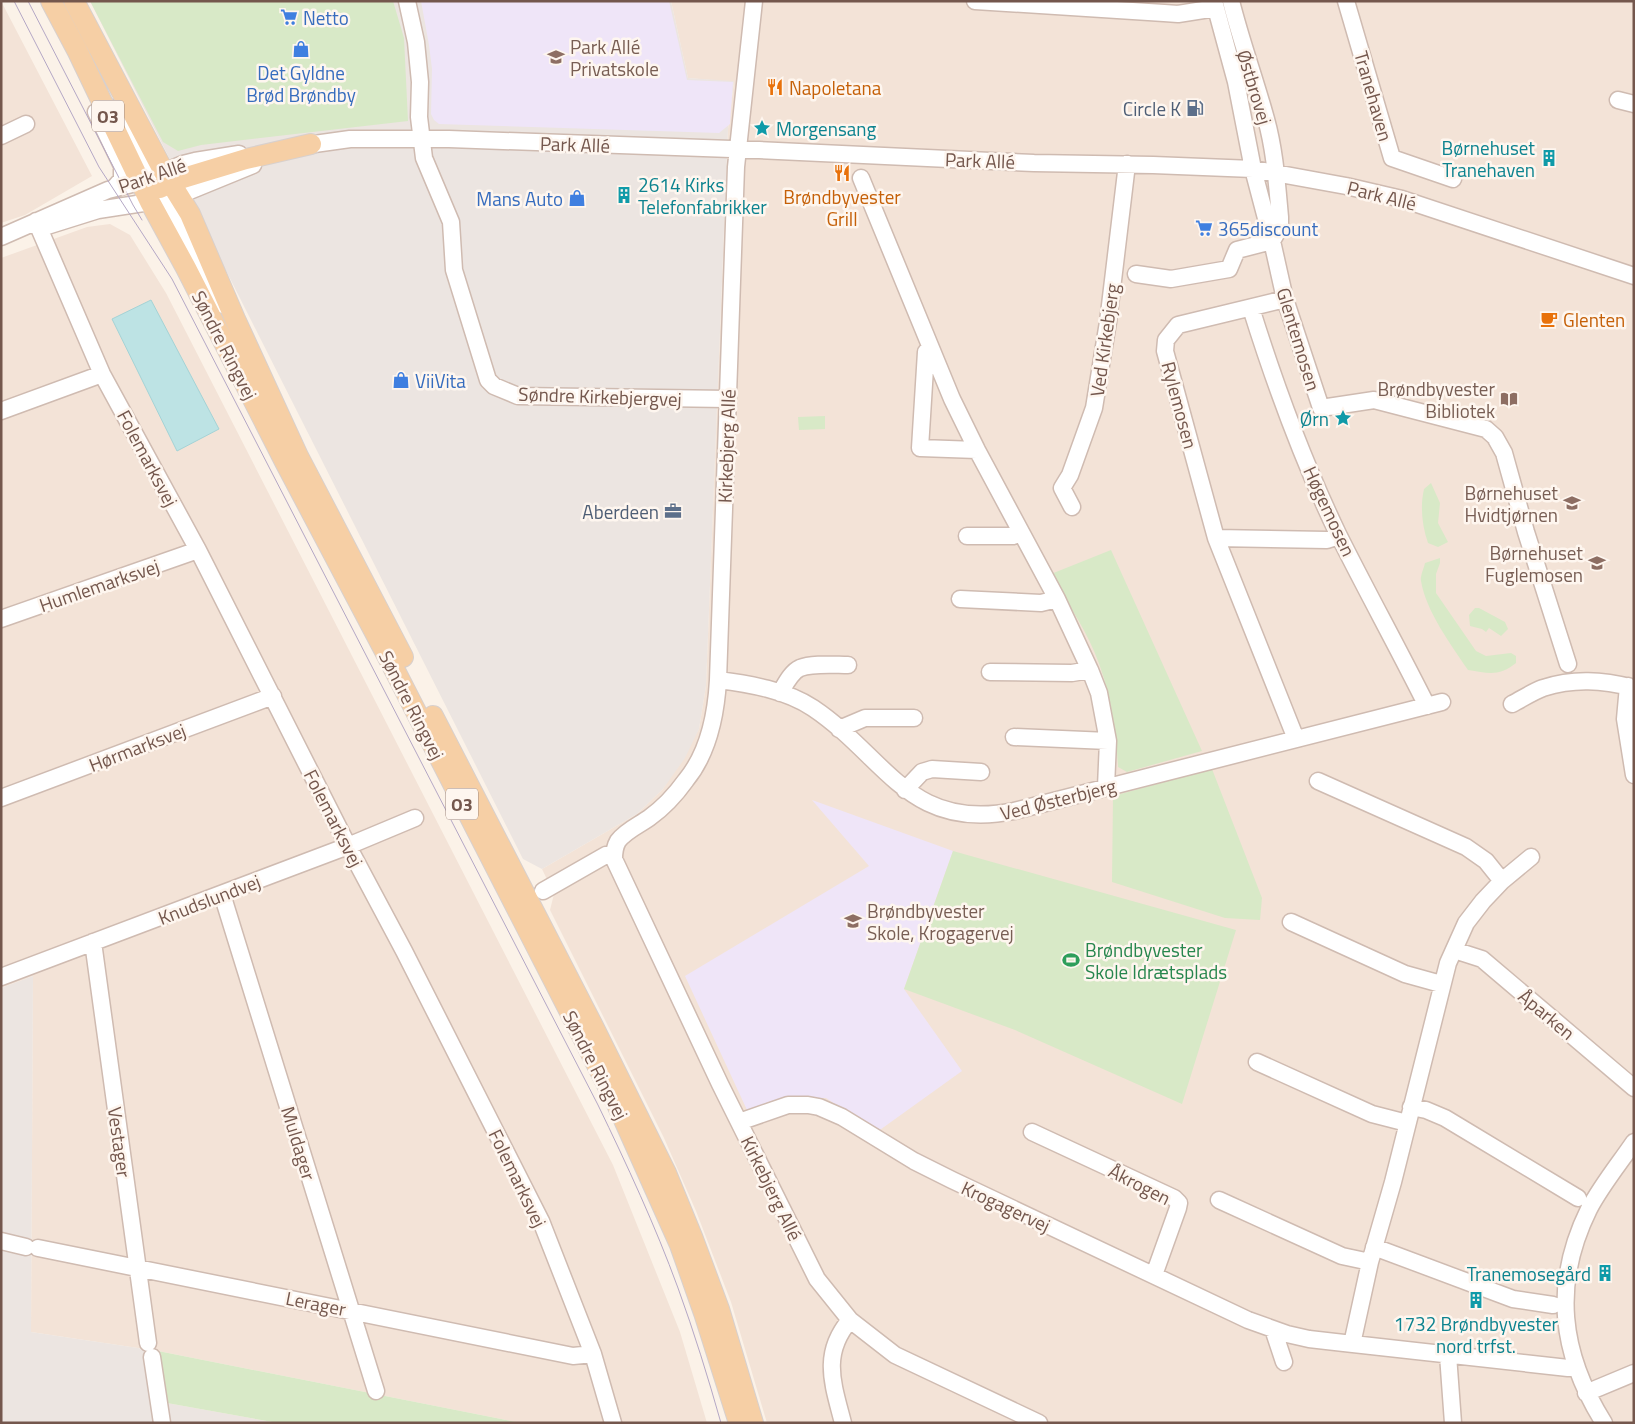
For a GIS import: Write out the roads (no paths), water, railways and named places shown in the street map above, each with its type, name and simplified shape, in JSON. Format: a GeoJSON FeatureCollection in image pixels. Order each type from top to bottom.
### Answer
{"type":"FeatureCollection","features":[{"type":"Feature","properties":{"kind":"main road","name":"Søndre Ringvej"},"geometry":{"type":"LineString","coordinates":[[51,1],[77,50],[160,187],[194,224],[298,456],[594,1026],[666,1173],[693,1238],[719,1309],[753,1423]]}},
{"type":"Feature","properties":{"kind":"main road","name":"Søndre Ringvej"},"geometry":{"type":"LineString","coordinates":[[74,1],[160,187],[186,268],[616,1102],[680,1245],[704,1312],[739,1423]]}},
{"type":"Feature","properties":{"kind":"main road"},"geometry":{"type":"LineString","coordinates":[[160,187],[246,159],[312,144]]}},
{"type":"Feature","properties":{"kind":"street","name":"Søndre Kirkebjergvej"},"geometry":{"type":"LineString","coordinates":[[407,1],[416,42],[420,82],[421,139],[424,158],[452,222],[455,276],[488,380],[494,386],[518,396],[728,399]]}},
{"type":"Feature","properties":{"kind":"street","name":"Kirkebjerg Allé"},"geometry":{"type":"LineString","coordinates":[[754,1],[736,167],[718,680],[714,721],[704,750],[692,772],[670,799],[649,818],[622,836],[618,841],[614,854],[615,864],[816,1279],[850,1320],[894,1355],[1039,1423]]}},
{"type":"Feature","properties":{"kind":"street"},"geometry":{"type":"LineString","coordinates":[[975,1],[1088,5],[1178,14],[1220,3]]}},
{"type":"Feature","properties":{"kind":"street","name":"Tranehaven"},"geometry":{"type":"LineString","coordinates":[[1346,1],[1392,158],[1453,179]]}},
{"type":"Feature","properties":{"kind":"street","name":"Østbrovej"},"geometry":{"type":"LineString","coordinates":[[1220,3],[1252,169]]}},
{"type":"Feature","properties":{"kind":"street","name":"Østbrovej"},"geometry":{"type":"LineString","coordinates":[[1220,3],[1242,44],[1266,120],[1275,173]]}},
{"type":"Feature","properties":{"kind":"street"},"geometry":{"type":"LineString","coordinates":[[77,50],[94,107],[122,166],[122,179],[114,188]]}},
{"type":"Feature","properties":{"kind":"street"},"geometry":{"type":"LineString","coordinates":[[1,136],[26,124]]}},
{"type":"Feature","properties":{"kind":"street","name":"Park Allé"},"geometry":{"type":"LineString","coordinates":[[312,144],[350,139],[421,139],[1252,169],[1346,186],[1402,199],[1634,276]]}},
{"type":"Feature","properties":{"kind":"street","name":"Ved Kirkebjerg"},"geometry":{"type":"LineString","coordinates":[[1072,507],[1062,488],[1070,474],[1094,408],[1108,322],[1128,164]]}},
{"type":"Feature","properties":{"kind":"street","name":"Glentemosen"},"geometry":{"type":"LineString","coordinates":[[1252,169],[1272,240],[1285,299],[1321,408],[1374,400],[1486,430],[1495,437],[1504,453],[1526,532],[1568,664]]}},
{"type":"Feature","properties":{"kind":"street"},"geometry":{"type":"LineString","coordinates":[[1136,274],[1171,279],[1229,269],[1237,250],[1272,240],[1280,227],[1275,173]]}},
{"type":"Feature","properties":{"kind":"street"},"geometry":{"type":"LineString","coordinates":[[861,178],[952,399],[977,450],[1057,599],[1090,670],[1100,700],[1108,740],[1106,787]]}},
{"type":"Feature","properties":{"kind":"street","name":"Park Allé"},"geometry":{"type":"LineString","coordinates":[[1,241],[114,188],[160,187]]}},
{"type":"Feature","properties":{"kind":"street","name":"Park Allé"},"geometry":{"type":"LineString","coordinates":[[1,236],[98,210],[160,187]]}},
{"type":"Feature","properties":{"kind":"street","name":"Folemarksvej"},"geometry":{"type":"LineString","coordinates":[[37,225],[102,374],[198,550],[541,1221],[593,1354],[613,1423]]}},
{"type":"Feature","properties":{"kind":"street","name":"Rylemosen"},"geometry":{"type":"LineString","coordinates":[[1285,299],[1178,325],[1166,340],[1165,350],[1216,538],[1296,739]]}},
{"type":"Feature","properties":{"kind":"street","name":"Høgemosen"},"geometry":{"type":"LineString","coordinates":[[1251,308],[1291,426],[1339,536],[1434,704],[1296,739]]}},
{"type":"Feature","properties":{"kind":"street"},"geometry":{"type":"LineString","coordinates":[[930,348],[926,352],[920,448],[977,450]]}},
{"type":"Feature","properties":{"kind":"street"},"geometry":{"type":"LineString","coordinates":[[1,411],[102,374]]}},
{"type":"Feature","properties":{"kind":"street"},"geometry":{"type":"LineString","coordinates":[[967,536],[1013,536],[1021,533]]}},
{"type":"Feature","properties":{"kind":"street"},"geometry":{"type":"LineString","coordinates":[[1216,538],[1327,540],[1339,536]]}},
{"type":"Feature","properties":{"kind":"street","name":"Humlemarksvej"},"geometry":{"type":"LineString","coordinates":[[1,619],[198,550]]}},
{"type":"Feature","properties":{"kind":"street"},"geometry":{"type":"LineString","coordinates":[[960,599],[1041,603],[1057,599]]}},
{"type":"Feature","properties":{"kind":"street"},"geometry":{"type":"LineString","coordinates":[[780,693],[787,680],[799,668],[817,665],[848,665]]}},
{"type":"Feature","properties":{"kind":"street"},"geometry":{"type":"LineString","coordinates":[[990,672],[1072,673],[1090,670]]}},
{"type":"Feature","properties":{"kind":"street","name":"Ved Østerbjerg"},"geometry":{"type":"LineString","coordinates":[[718,680],[757,686],[780,693],[812,708],[839,729],[905,790],[928,805],[959,813],[987,815],[1014,811],[1296,739]]}},
{"type":"Feature","properties":{"kind":"street"},"geometry":{"type":"LineString","coordinates":[[1512,704],[1541,689],[1570,681],[1589,680],[1631,687],[1625,719],[1634,775]]}},
{"type":"Feature","properties":{"kind":"street","name":"Hørmarksvej"},"geometry":{"type":"LineString","coordinates":[[1,798],[273,696]]}},
{"type":"Feature","properties":{"kind":"street"},"geometry":{"type":"LineString","coordinates":[[839,729],[865,718],[914,718]]}},
{"type":"Feature","properties":{"kind":"street"},"geometry":{"type":"LineString","coordinates":[[1014,737],[1108,740]]}},
{"type":"Feature","properties":{"kind":"street"},"geometry":{"type":"LineString","coordinates":[[905,790],[922,772],[932,769],[981,772]]}},
{"type":"Feature","properties":{"kind":"street"},"geometry":{"type":"LineString","coordinates":[[1317,782],[1466,847],[1486,861],[1502,881]]}},
{"type":"Feature","properties":{"kind":"street","name":"Knudslundvej"},"geometry":{"type":"LineString","coordinates":[[1,977],[348,846],[415,818]]}},
{"type":"Feature","properties":{"kind":"street"},"geometry":{"type":"LineString","coordinates":[[543,891],[606,855],[614,854]]}},
{"type":"Feature","properties":{"kind":"street"},"geometry":{"type":"LineString","coordinates":[[1352,1344],[1372,1254],[1448,962],[1466,924],[1483,901],[1502,881],[1530,857]]}},
{"type":"Feature","properties":{"kind":"street","name":"Muldager"},"geometry":{"type":"LineString","coordinates":[[222,894],[376,1391]]}},
{"type":"Feature","properties":{"kind":"street"},"geometry":{"type":"LineString","coordinates":[[1291,922],[1405,974],[1441,984]]}},
{"type":"Feature","properties":{"kind":"street","name":"Vestager"},"geometry":{"type":"LineString","coordinates":[[93,942],[137,1268],[162,1423]]}},
{"type":"Feature","properties":{"kind":"street","name":"Åparken"},"geometry":{"type":"LineString","coordinates":[[1454,950],[1482,960],[1634,1088]]}},
{"type":"Feature","properties":{"kind":"street"},"geometry":{"type":"LineString","coordinates":[[1257,1062],[1372,1114],[1407,1123]]}},
{"type":"Feature","properties":{"kind":"street","name":"Krogagervej"},"geometry":{"type":"LineString","coordinates":[[739,1122],[788,1105],[808,1105],[831,1111],[914,1161],[952,1180],[1248,1320],[1273,1329],[1309,1339],[1568,1368],[1575,1367]]}},
{"type":"Feature","properties":{"kind":"street"},"geometry":{"type":"LineString","coordinates":[[1411,1107],[1426,1110],[1445,1118],[1578,1198]]}},
{"type":"Feature","properties":{"kind":"street","name":"Åkrogen"},"geometry":{"type":"LineString","coordinates":[[1032,1132],[1174,1198],[1178,1203],[1178,1208],[1154,1275]]}},
{"type":"Feature","properties":{"kind":"street"},"geometry":{"type":"LineString","coordinates":[[1604,1423],[1586,1393],[1575,1367],[1564,1304],[1565,1287],[1577,1235],[1590,1207],[1634,1142]]}},
{"type":"Feature","properties":{"kind":"street"},"geometry":{"type":"LineString","coordinates":[[1219,1200],[1342,1256],[1372,1254],[1513,1299],[1554,1305]]}},
{"type":"Feature","properties":{"kind":"street","name":"Lerager"},"geometry":{"type":"LineString","coordinates":[[1,1242],[350,1310],[573,1356],[593,1354]]}},
{"type":"Feature","properties":{"kind":"street"},"geometry":{"type":"LineString","coordinates":[[843,1423],[832,1383],[831,1366],[832,1352],[839,1336],[850,1320]]}},
{"type":"Feature","properties":{"kind":"street"},"geometry":{"type":"LineString","coordinates":[[1273,1329],[1284,1362]]}},
{"type":"Feature","properties":{"kind":"street"},"geometry":{"type":"LineString","coordinates":[[1448,1355],[1453,1423]]}},
{"type":"Feature","properties":{"kind":"street"},"geometry":{"type":"LineString","coordinates":[[1586,1393],[1634,1373]]}},
{"type":"Feature","properties":{"kind":"water"},"geometry":{"type":"Polygon","coordinates":[[[151,300],[219,429],[177,451],[112,319],[151,300]]]}},
{"type":"Feature","properties":{"kind":"tram line"},"geometry":{"type":"LineString","coordinates":[[14,1],[99,167],[172,279],[598,1105],[660,1241],[684,1305],[721,1423]]}},
{"type":"Feature","properties":{"kind":"tram line"},"geometry":{"type":"LineString","coordinates":[[28,1],[142,220]]}},
{"type":"Feature","properties":{"kind":"place","name":"Netto"},"geometry":{"type":"Point","coordinates":[289,17]}},
{"type":"Feature","properties":{"kind":"place","name":"Det Gyldne Brød Brøndby"},"geometry":{"type":"Point","coordinates":[301,49]}},
{"type":"Feature","properties":{"kind":"place","name":"Park Allé Privatskole"},"geometry":{"type":"Point","coordinates":[556,57]}},
{"type":"Feature","properties":{"kind":"place","name":"Napoletana"},"geometry":{"type":"Point","coordinates":[775,87]}},
{"type":"Feature","properties":{"kind":"place","name":"Circle K"},"geometry":{"type":"Point","coordinates":[1195,108]}},
{"type":"Feature","properties":{"kind":"place","name":"Morgensang"},"geometry":{"type":"Point","coordinates":[762,128]}},
{"type":"Feature","properties":{"kind":"place","name":"Børnehuset Tranehaven"},"geometry":{"type":"Point","coordinates":[1549,158]}},
{"type":"Feature","properties":{"kind":"place","name":"Brøndbyvester Grill"},"geometry":{"type":"Point","coordinates":[842,173]}},
{"type":"Feature","properties":{"kind":"place","name":"2614 Kirks Telefonfabrikker"},"geometry":{"type":"Point","coordinates":[624,195]}},
{"type":"Feature","properties":{"kind":"place","name":"Mans Auto"},"geometry":{"type":"Point","coordinates":[577,198]}},
{"type":"Feature","properties":{"kind":"place","name":"365discount"},"geometry":{"type":"Point","coordinates":[1204,228]}},
{"type":"Feature","properties":{"kind":"place","name":"Glenten"},"geometry":{"type":"Point","coordinates":[1549,319]}},
{"type":"Feature","properties":{"kind":"place","name":"ViiVita"},"geometry":{"type":"Point","coordinates":[401,380]}},
{"type":"Feature","properties":{"kind":"place","name":"Brøndbyvester Bibliotek"},"geometry":{"type":"Point","coordinates":[1509,399]}},
{"type":"Feature","properties":{"kind":"place","name":"Ørn"},"geometry":{"type":"Point","coordinates":[1343,418]}},
{"type":"Feature","properties":{"kind":"place","name":"Børnehuset Hvidtjørnen"},"geometry":{"type":"Point","coordinates":[1572,503]}},
{"type":"Feature","properties":{"kind":"place","name":"Aberdeen"},"geometry":{"type":"Point","coordinates":[673,511]}},
{"type":"Feature","properties":{"kind":"place","name":"Børnehuset Fuglemosen"},"geometry":{"type":"Point","coordinates":[1597,563]}},
{"type":"Feature","properties":{"kind":"place","name":"Brøndbyvester Skole, Krogagervej"},"geometry":{"type":"Point","coordinates":[853,921]}},
{"type":"Feature","properties":{"kind":"place","name":"Brøndbyvester Skole Idrætsplads"},"geometry":{"type":"Point","coordinates":[1071,960]}},
{"type":"Feature","properties":{"kind":"place","name":"Tranemosegård"},"geometry":{"type":"Point","coordinates":[1605,1273]}},
{"type":"Feature","properties":{"kind":"place","name":"1732 Brøndbyvester nord trfst."},"geometry":{"type":"Point","coordinates":[1476,1300]}}]}
